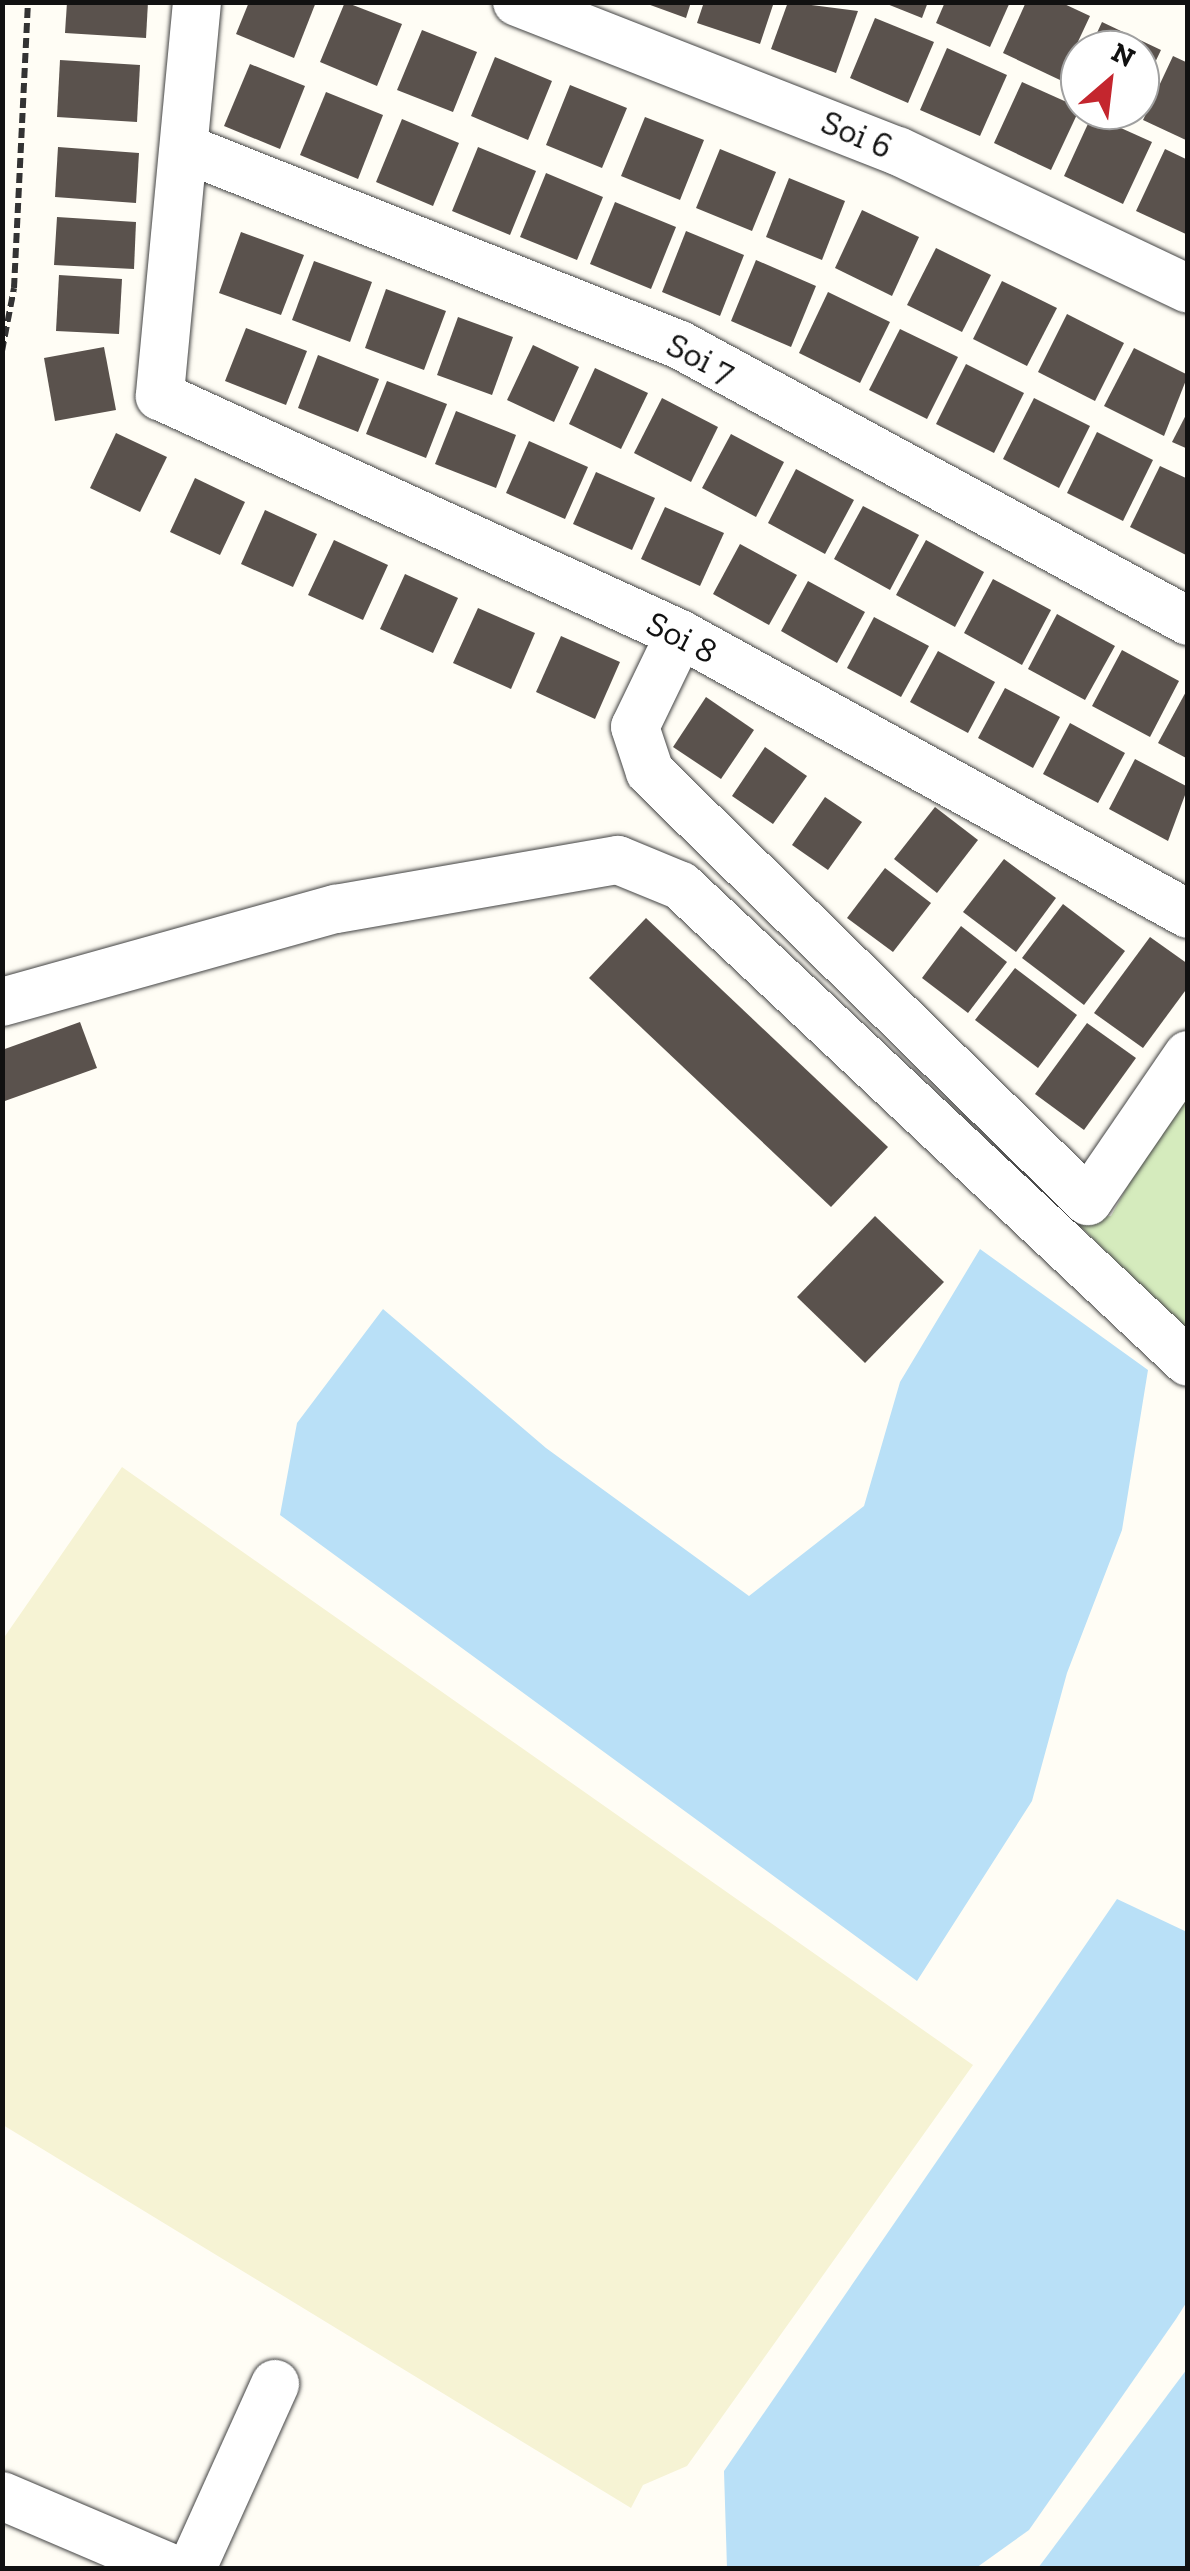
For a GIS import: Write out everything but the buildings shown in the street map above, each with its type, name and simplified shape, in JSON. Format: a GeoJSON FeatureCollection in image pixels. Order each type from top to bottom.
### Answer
{"type":"FeatureCollection","features":[{"type":"Feature","properties":{"kind":"street"},"geometry":{"type":"LineString","coordinates":[[188,150],[196,2]]}},
{"type":"Feature","properties":{"kind":"street","name":"Soi 6"},"geometry":{"type":"LineString","coordinates":[[516,2],[898,151],[1188,289]]}},
{"type":"Feature","properties":{"kind":"street","name":"Soi 8"},"geometry":{"type":"LineString","coordinates":[[188,150],[160,396],[680,634],[1188,914]]}},
{"type":"Feature","properties":{"kind":"street","name":"Soi 7"},"geometry":{"type":"LineString","coordinates":[[188,150],[680,345],[1188,621]]}},
{"type":"Feature","properties":{"kind":"street"},"geometry":{"type":"LineString","coordinates":[[680,634],[635,727],[650,772],[1088,1201],[1188,1054]]}},
{"type":"Feature","properties":{"kind":"street"},"geometry":{"type":"LineString","coordinates":[[2,1002],[336,909],[618,860],[682,886],[1188,1362]]}},
{"type":"Feature","properties":{"kind":"street"},"geometry":{"type":"LineString","coordinates":[[192,2568],[275,2384]]}},
{"type":"Feature","properties":{"kind":"street"},"geometry":{"type":"LineString","coordinates":[[2,2496],[171,2568]]}},
{"type":"Feature","properties":{"kind":"path"},"geometry":{"type":"LineString","coordinates":[[2,351],[14,288],[28,2]]}},
{"type":"Feature","properties":{"kind":"shaded area"},"geometry":{"type":"Polygon","coordinates":[[[122,1467],[973,2065],[687,2466],[643,2485],[631,2508],[3,2125],[3,1639],[122,1467]]]}},
{"type":"Feature","properties":{"kind":"green space"},"geometry":{"type":"Polygon","coordinates":[[[1187,1078],[1187,1331],[1073,1219],[1111,1216],[1187,1078]]]}},
{"type":"Feature","properties":{"kind":"water"},"geometry":{"type":"Polygon","coordinates":[[[980,1249],[1148,1370],[1122,1530],[1067,1673],[1032,1801],[917,1981],[280,1515],[297,1423],[383,1309],[546,1448],[749,1596],[864,1506],[900,1382],[980,1249]]]}},
{"type":"Feature","properties":{"kind":"water"},"geometry":{"type":"Polygon","coordinates":[[[1117,1899],[1187,1932],[1188,2300],[1029,2530],[976,2568],[727,2568],[724,2471],[1117,1899]]]}},
{"type":"Feature","properties":{"kind":"water"},"geometry":{"type":"Polygon","coordinates":[[[1187,2369],[1187,2568],[1038,2568],[1187,2369]]]}}]}
